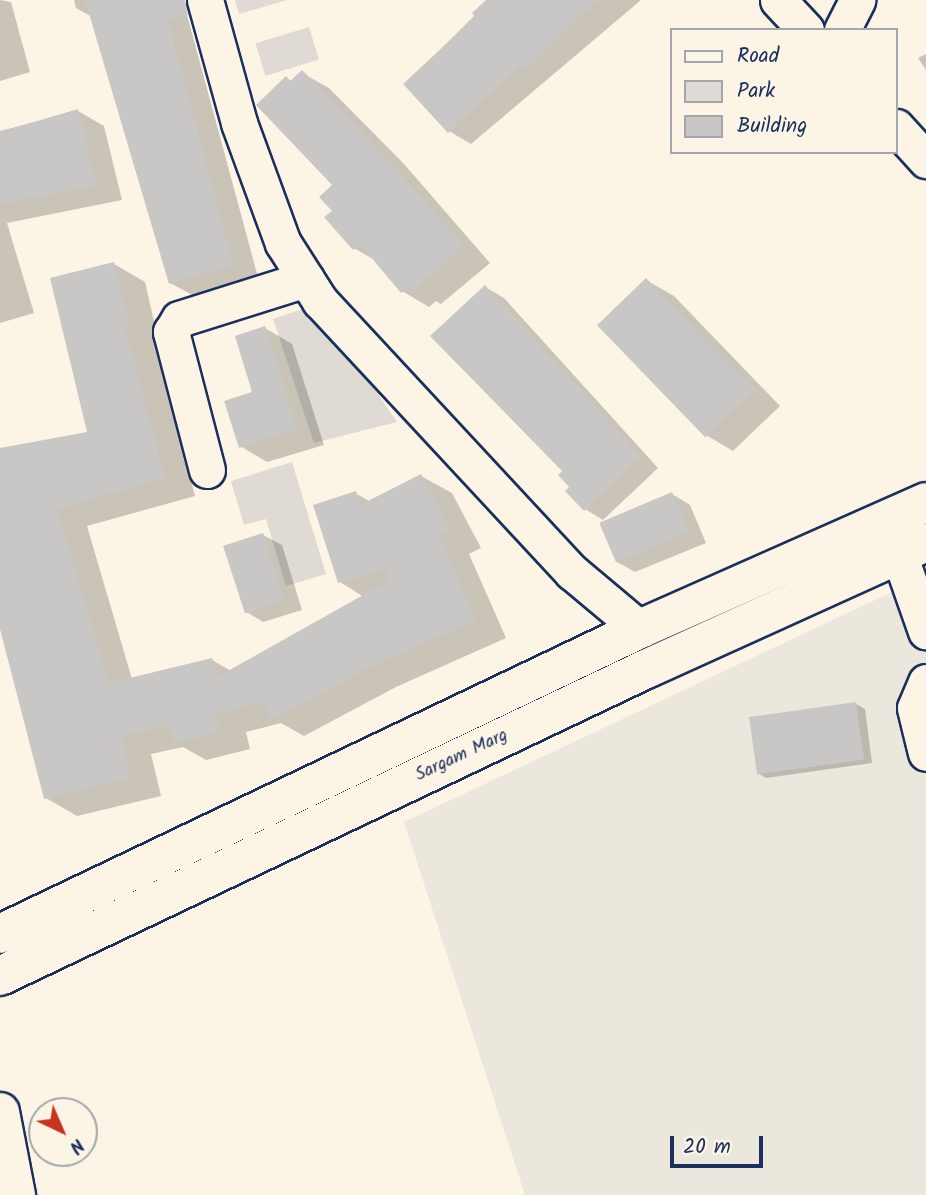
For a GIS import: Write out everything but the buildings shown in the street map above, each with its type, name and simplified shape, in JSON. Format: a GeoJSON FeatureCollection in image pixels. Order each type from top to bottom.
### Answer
{"type":"FeatureCollection","features":[{"type":"Feature","properties":{"kind":"main road","name":"Sargam Marg"},"geometry":{"type":"LineString","coordinates":[[0,934],[640,629],[926,502]]}},
{"type":"Feature","properties":{"kind":"main road","name":"Sargam Marg"},"geometry":{"type":"LineString","coordinates":[[0,976],[646,669],[913,548]]}},
{"type":"Feature","properties":{"kind":"main road"},"geometry":{"type":"LineString","coordinates":[[0,1112],[16,1195]]}},
{"type":"Feature","properties":{"kind":"street"},"geometry":{"type":"LineString","coordinates":[[205,0],[239,123],[278,231],[320,301],[572,572],[640,629]]}},
{"type":"Feature","properties":{"kind":"street"},"geometry":{"type":"LineString","coordinates":[[778,0],[804,28]]}},
{"type":"Feature","properties":{"kind":"street"},"geometry":{"type":"LineString","coordinates":[[843,28],[858,0]]}},
{"type":"Feature","properties":{"kind":"street"},"geometry":{"type":"LineString","coordinates":[[898,129],[926,160]]}},
{"type":"Feature","properties":{"kind":"street"},"geometry":{"type":"LineString","coordinates":[[207,470],[171,332],[179,319],[306,279]]}},
{"type":"Feature","properties":{"kind":"street"},"geometry":{"type":"LineString","coordinates":[[913,548],[926,631]]}},
{"type":"Feature","properties":{"kind":"street"},"geometry":{"type":"LineString","coordinates":[[926,682],[915,708],[926,753]]}},
{"type":"Feature","properties":{"kind":"shaded area"},"geometry":{"type":"Polygon","coordinates":[[[926,576],[926,1195],[525,1195],[404,822],[926,576]]]}},
{"type":"Feature","properties":{"kind":"green space"},"geometry":{"type":"Polygon","coordinates":[[[235,0],[287,0],[239,14],[235,0]]]}},
{"type":"Feature","properties":{"kind":"green space"},"geometry":{"type":"Polygon","coordinates":[[[309,27],[319,60],[265,76],[255,43],[309,27]]]}},
{"type":"Feature","properties":{"kind":"green space"},"geometry":{"type":"Polygon","coordinates":[[[317,304],[397,422],[314,443],[273,319],[317,304]]]}},
{"type":"Feature","properties":{"kind":"green space"},"geometry":{"type":"Polygon","coordinates":[[[292,462],[326,574],[286,586],[266,519],[244,525],[231,481],[292,462]]]}}]}
